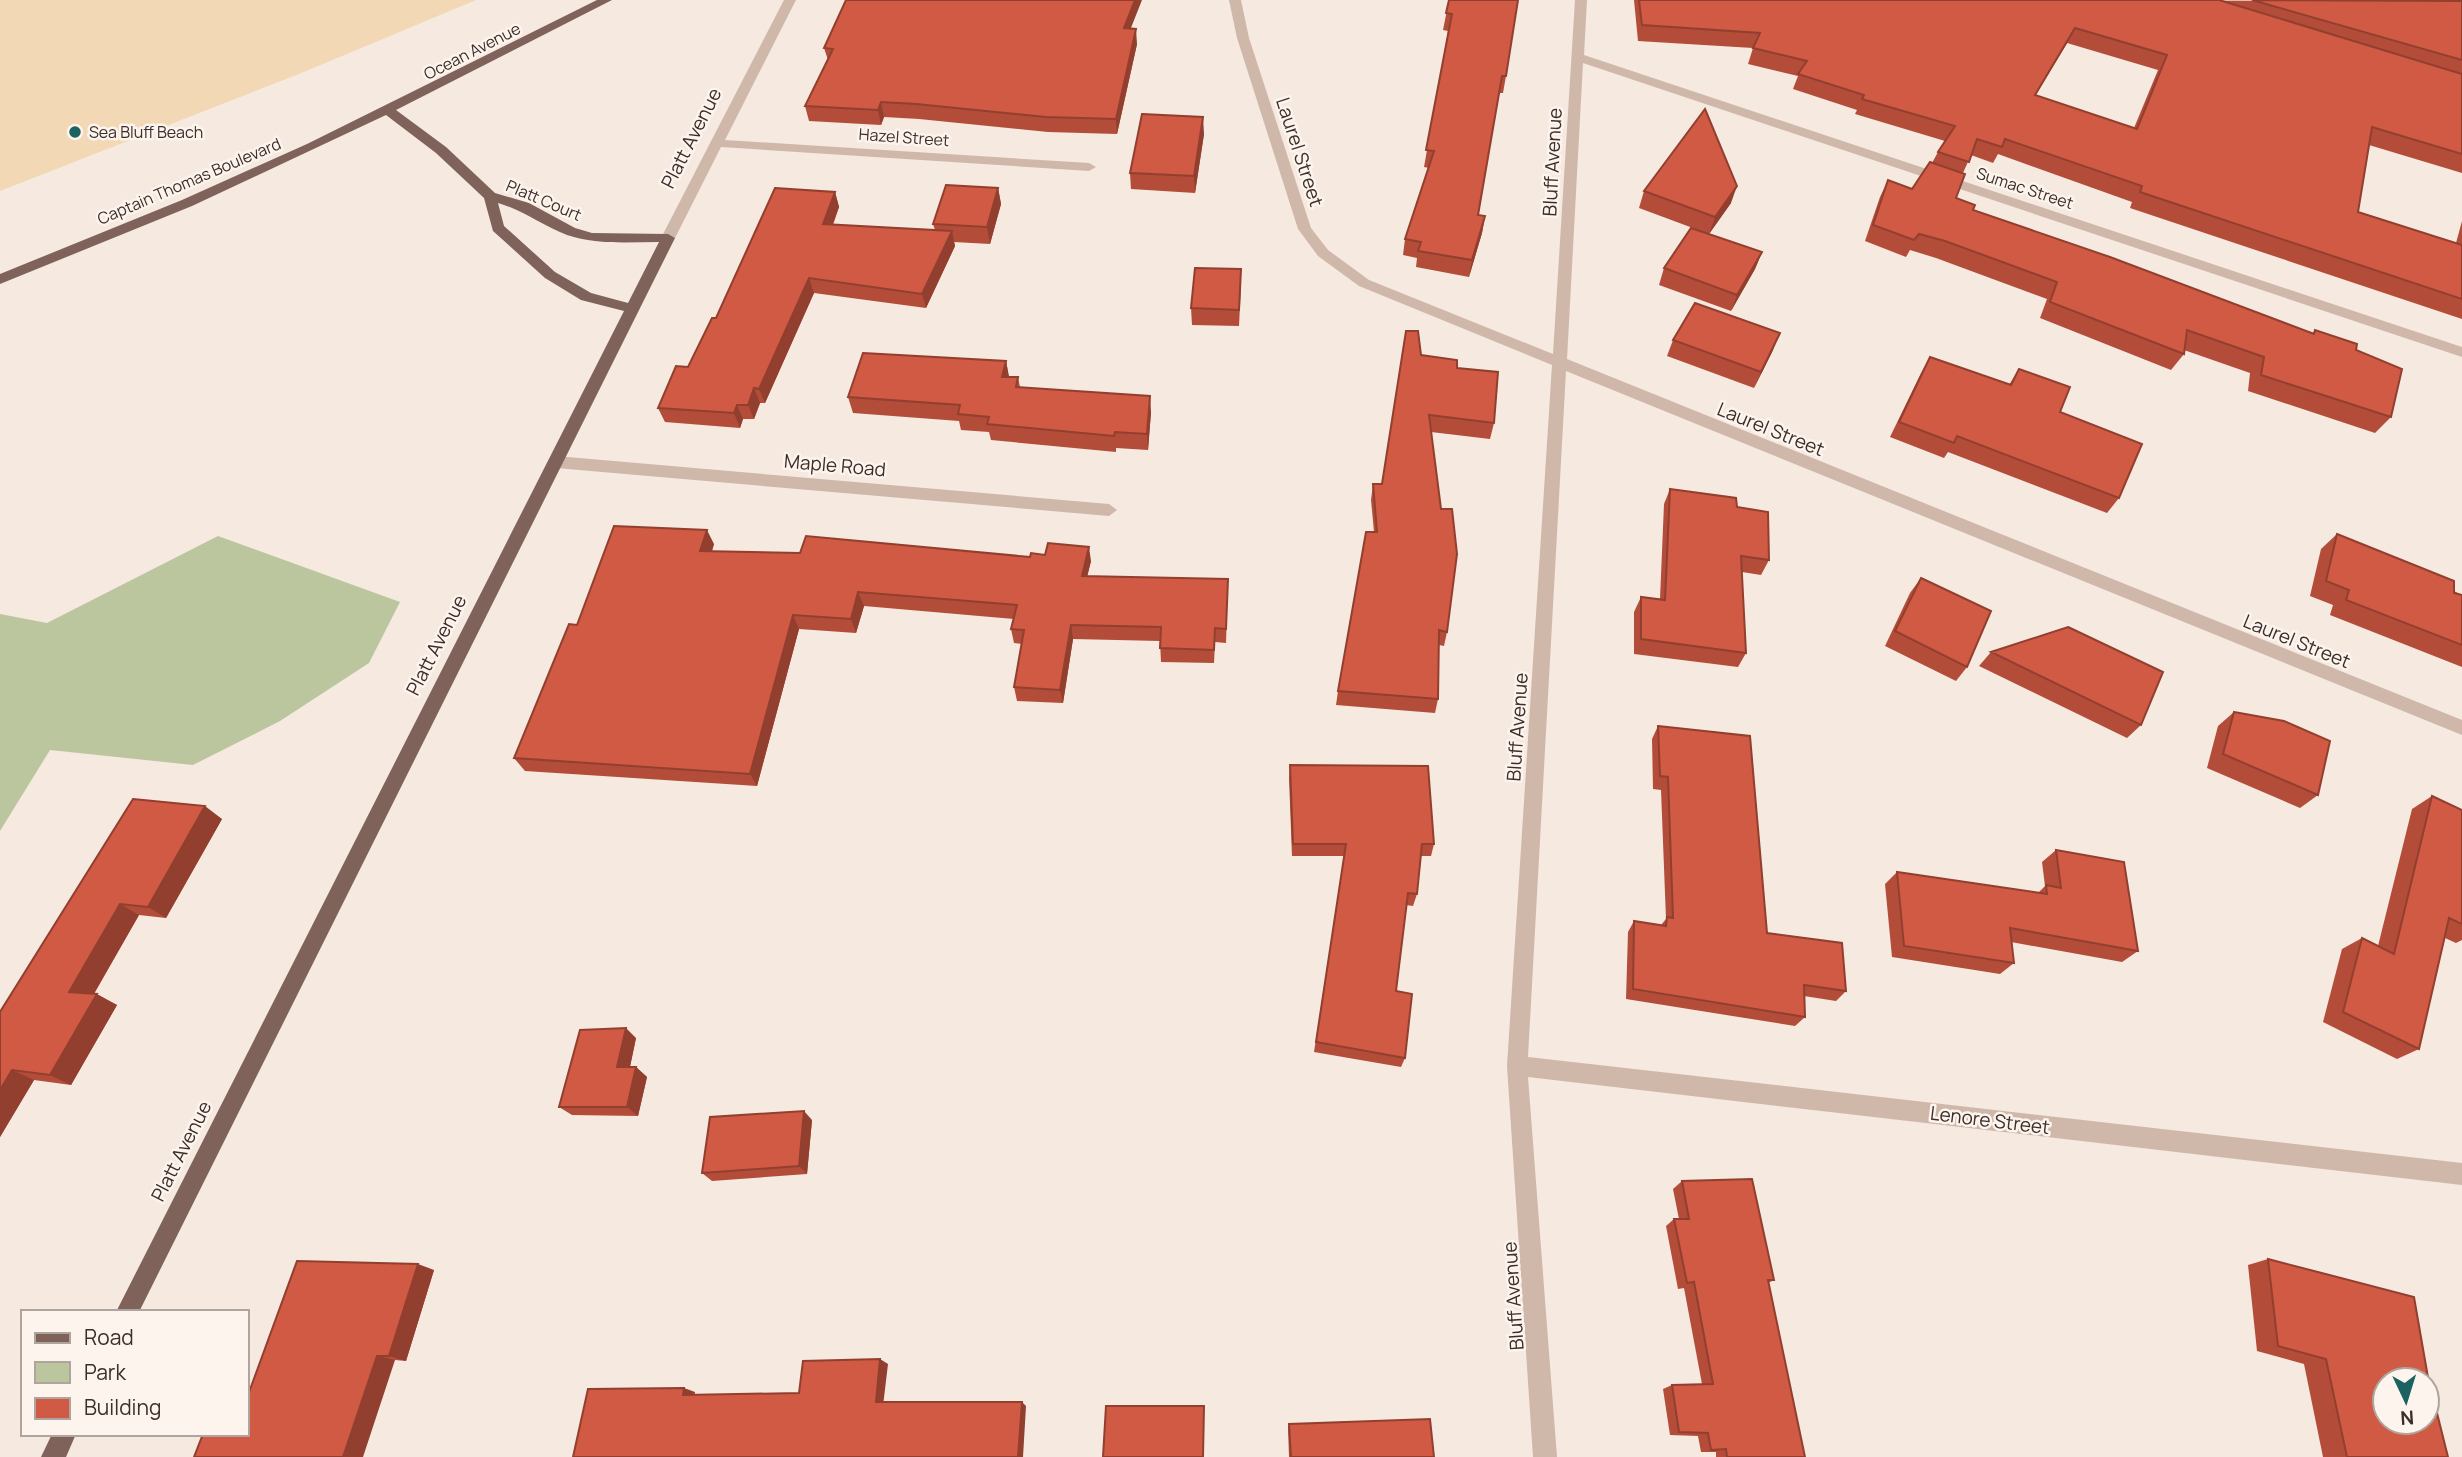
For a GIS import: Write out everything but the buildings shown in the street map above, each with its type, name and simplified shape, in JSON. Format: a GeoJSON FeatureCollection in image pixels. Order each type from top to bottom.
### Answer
{"type":"FeatureCollection","features":[{"type":"Feature","properties":{"kind":"main road","name":"Ocean Avenue"},"geometry":{"type":"LineString","coordinates":[[389,111],[606,0]]}},
{"type":"Feature","properties":{"kind":"main road","name":"Platt Court"},"geometry":{"type":"LineString","coordinates":[[389,111],[441,150],[490,196],[524,206],[569,231],[592,237],[668,238]]}},
{"type":"Feature","properties":{"kind":"main road","name":"Captain Thomas Boulevard"},"geometry":{"type":"LineString","coordinates":[[0,279],[187,203],[389,111]]}},
{"type":"Feature","properties":{"kind":"main road","name":"Platt Court"},"geometry":{"type":"LineString","coordinates":[[490,196],[498,228],[550,275],[586,297],[633,309]]}},
{"type":"Feature","properties":{"kind":"main road","name":"Platt Avenue"},"geometry":{"type":"LineString","coordinates":[[128,1310],[668,238]]}},
{"type":"Feature","properties":{"kind":"main road"},"geometry":{"type":"LineString","coordinates":[[53,1457],[64,1436]]}},
{"type":"Feature","properties":{"kind":"street","name":"Platt Avenue"},"geometry":{"type":"LineString","coordinates":[[668,238],[790,0]]}},
{"type":"Feature","properties":{"kind":"street","name":"Laurel Street"},"geometry":{"type":"LineString","coordinates":[[1235,0],[1243,38],[1304,229],[1323,253],[1364,283],[2462,728]]}},
{"type":"Feature","properties":{"kind":"street","name":"Bluff Avenue"},"geometry":{"type":"LineString","coordinates":[[1545,1457],[1517,1066],[1581,0]]}},
{"type":"Feature","properties":{"kind":"street","name":"Sumac Street"},"geometry":{"type":"LineString","coordinates":[[1578,57],[2462,352]]}},
{"type":"Feature","properties":{"kind":"street","name":"Hazel Street"},"geometry":{"type":"LineString","coordinates":[[716,143],[1089,167]]}},
{"type":"Feature","properties":{"kind":"street","name":"Maple Road"},"geometry":{"type":"LineString","coordinates":[[556,462],[1110,510]]}},
{"type":"Feature","properties":{"kind":"street","name":"Lenore Street"},"geometry":{"type":"LineString","coordinates":[[1517,1066],[2462,1174]]}},
{"type":"Feature","properties":{"kind":"green space"},"geometry":{"type":"Polygon","coordinates":[[[218,536],[400,602],[369,663],[280,721],[193,765],[50,750],[0,831],[0,614],[47,623],[218,536]]]}},
{"type":"Feature","properties":{"kind":"sand","name":"Sea Bluff Beach"},"geometry":{"type":"Polygon","coordinates":[[[0,0],[476,0],[299,74],[0,191],[0,0]]]}},
{"type":"Feature","properties":{"kind":"place","name":"Sea Bluff Beach"},"geometry":{"type":"Point","coordinates":[75,132]}}]}
